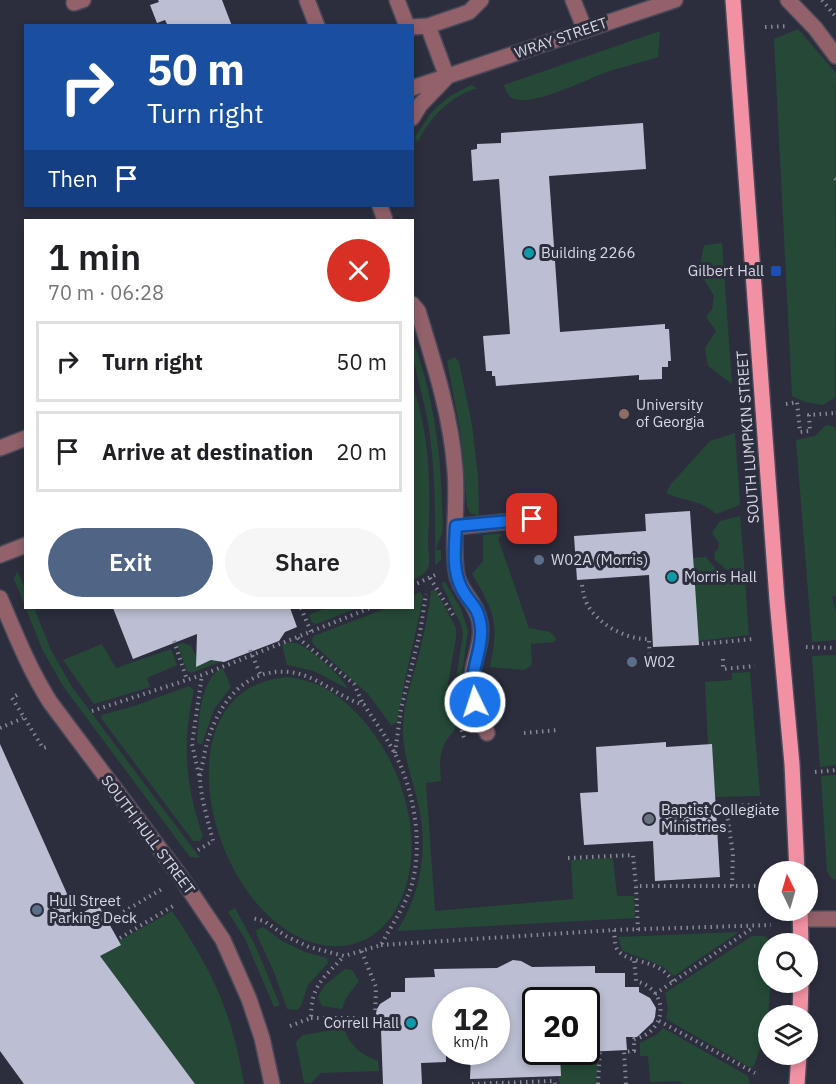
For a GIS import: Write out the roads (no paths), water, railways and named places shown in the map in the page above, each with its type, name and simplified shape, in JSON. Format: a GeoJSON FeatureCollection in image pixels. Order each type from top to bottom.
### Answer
{"type":"FeatureCollection","features":[{"type":"Feature","properties":{"kind":"main road","name":"SOUTH LUMPKIN STREET"},"geometry":{"type":"LineString","coordinates":[[733,0],[777,600],[792,764],[796,861]]}},
{"type":"Feature","properties":{"kind":"main road"},"geometry":{"type":"LineString","coordinates":[[797,1084],[798,1065]]}},
{"type":"Feature","properties":{"kind":"street"},"geometry":{"type":"LineString","coordinates":[[307,0],[315,24]]}},
{"type":"Feature","properties":{"kind":"street"},"geometry":{"type":"LineString","coordinates":[[397,0],[405,24]]}},
{"type":"Feature","properties":{"kind":"street"},"geometry":{"type":"LineString","coordinates":[[447,77],[420,26],[469,12],[481,0]]}},
{"type":"Feature","properties":{"kind":"street"},"geometry":{"type":"LineString","coordinates":[[573,0],[585,30]]}},
{"type":"Feature","properties":{"kind":"street","name":"WRAY STREET"},"geometry":{"type":"LineString","coordinates":[[414,87],[675,0]]}},
{"type":"Feature","properties":{"kind":"street"},"geometry":{"type":"LineString","coordinates":[[788,0],[815,28],[836,56]]}},
{"type":"Feature","properties":{"kind":"street","name":"WRAY STREET"},"geometry":{"type":"LineString","coordinates":[[414,115],[420,105],[447,77]]}},
{"type":"Feature","properties":{"kind":"street"},"geometry":{"type":"LineString","coordinates":[[414,306],[418,311],[446,406],[455,470],[456,574],[461,587],[477,611],[480,622],[481,636],[473,669],[472,685],[475,702],[487,733]]}},
{"type":"Feature","properties":{"kind":"street"},"geometry":{"type":"LineString","coordinates":[[0,448],[24,439]]}},
{"type":"Feature","properties":{"kind":"street"},"geometry":{"type":"LineString","coordinates":[[456,526],[532,519]]}},
{"type":"Feature","properties":{"kind":"street"},"geometry":{"type":"LineString","coordinates":[[0,555],[24,546]]}},
{"type":"Feature","properties":{"kind":"street","name":"SOUTH HULL STREET"},"geometry":{"type":"LineString","coordinates":[[0,598],[24,654],[50,702],[180,876],[223,940],[249,999],[262,1038],[272,1084]]}},
{"type":"Feature","properties":{"kind":"street"},"geometry":{"type":"LineString","coordinates":[[818,917],[836,919]]}},
{"type":"Feature","properties":{"kind":"place","name":"Building 2266"},"geometry":{"type":"Point","coordinates":[529,253]}},
{"type":"Feature","properties":{"kind":"place","name":"Gilbert Hall"},"geometry":{"type":"Point","coordinates":[776,271]}},
{"type":"Feature","properties":{"kind":"place","name":"University of Georgia"},"geometry":{"type":"Point","coordinates":[624,414]}},
{"type":"Feature","properties":{"kind":"place","name":"W02A (Morris)"},"geometry":{"type":"Point","coordinates":[539,560]}},
{"type":"Feature","properties":{"kind":"place","name":"Morris Hall"},"geometry":{"type":"Point","coordinates":[672,577]}},
{"type":"Feature","properties":{"kind":"place","name":"W02"},"geometry":{"type":"Point","coordinates":[632,662]}},
{"type":"Feature","properties":{"kind":"place","name":"Baptist Collegiate Ministries"},"geometry":{"type":"Point","coordinates":[649,819]}},
{"type":"Feature","properties":{"kind":"place","name":"Hull Street Parking Deck"},"geometry":{"type":"Point","coordinates":[37,910]}},
{"type":"Feature","properties":{"kind":"place","name":"Correll Hall"},"geometry":{"type":"Point","coordinates":[411,1023]}}]}
